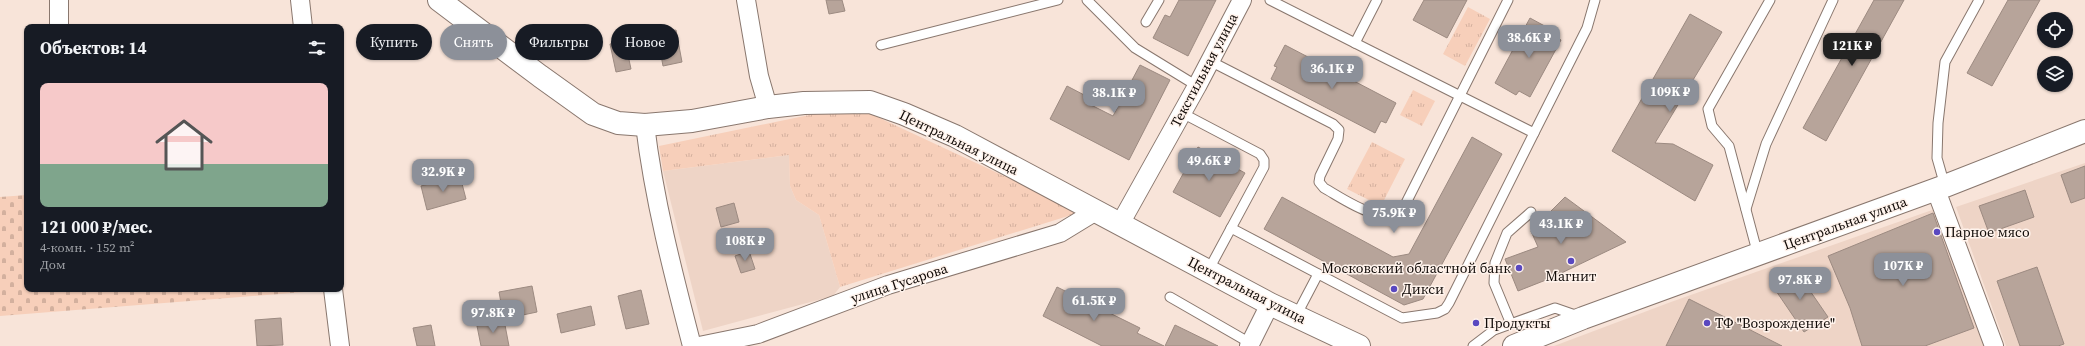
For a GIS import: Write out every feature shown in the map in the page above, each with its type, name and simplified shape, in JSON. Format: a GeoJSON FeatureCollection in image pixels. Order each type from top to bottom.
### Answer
{"type":"FeatureCollection","features":[{"type":"Feature","properties":{"kind":"main road","name":"Центральная улица"},"geometry":{"type":"LineString","coordinates":[[438,0],[593,114],[618,123],[645,125],[692,121],[768,107],[804,103],[870,102],[904,114],[955,136],[1270,304],[1359,346]]}},
{"type":"Feature","properties":{"kind":"main road","name":"Центральная улица"},"geometry":{"type":"LineString","coordinates":[[1514,346],[1584,318],[1941,188],[2085,131]]}},
{"type":"Feature","properties":{"kind":"street"},"geometry":{"type":"LineString","coordinates":[[59,24],[60,0]]}},
{"type":"Feature","properties":{"kind":"street"},"geometry":{"type":"LineString","coordinates":[[300,0],[303,24]]}},
{"type":"Feature","properties":{"kind":"street"},"geometry":{"type":"LineString","coordinates":[[746,0],[759,76],[768,107]]}},
{"type":"Feature","properties":{"kind":"street","name":"Текстильная улица"},"geometry":{"type":"LineString","coordinates":[[1120,224],[1197,86],[1242,0]]}},
{"type":"Feature","properties":{"kind":"street"},"geometry":{"type":"LineString","coordinates":[[645,125],[650,163],[668,254],[692,346]]}},
{"type":"Feature","properties":{"kind":"street"},"geometry":{"type":"LineString","coordinates":[[1941,188],[1994,346]]}},
{"type":"Feature","properties":{"kind":"street","name":"улица Гусарова"},"geometry":{"type":"LineString","coordinates":[[699,346],[758,334],[888,285],[1060,233],[1096,211]]}},
{"type":"Feature","properties":{"kind":"street"},"geometry":{"type":"LineString","coordinates":[[333,292],[340,346]]}},
{"type":"Feature","properties":{"kind":"street"},"geometry":{"type":"LineString","coordinates":[[1249,345],[1270,304]]}},
{"type":"Feature","properties":{"kind":"lane"},"geometry":{"type":"LineString","coordinates":[[881,45],[1058,0]]}},
{"type":"Feature","properties":{"kind":"lane"},"geometry":{"type":"LineString","coordinates":[[1087,0],[1135,48],[1197,86]]}},
{"type":"Feature","properties":{"kind":"lane"},"geometry":{"type":"LineString","coordinates":[[1146,22],[1159,0]]}},
{"type":"Feature","properties":{"kind":"lane"},"geometry":{"type":"LineString","coordinates":[[1270,0],[1534,133]]}},
{"type":"Feature","properties":{"kind":"lane"},"geometry":{"type":"LineString","coordinates":[[1355,43],[1376,0]]}},
{"type":"Feature","properties":{"kind":"lane"},"geometry":{"type":"LineString","coordinates":[[1210,61],[1333,124],[1339,130],[1338,140],[1320,176],[1319,182],[1324,188],[1372,214],[1383,216],[1399,212],[1404,207],[1508,0]]}},
{"type":"Feature","properties":{"kind":"lane"},"geometry":{"type":"LineString","coordinates":[[1231,228],[1402,318],[1437,313],[1445,309],[1587,28],[1595,0]]}},
{"type":"Feature","properties":{"kind":"lane"},"geometry":{"type":"LineString","coordinates":[[1746,209],[1766,144],[1833,0]]}},
{"type":"Feature","properties":{"kind":"lane"},"geometry":{"type":"LineString","coordinates":[[1941,188],[1937,158],[1938,124],[1945,62],[1979,0]]}},
{"type":"Feature","properties":{"kind":"lane"},"geometry":{"type":"LineString","coordinates":[[1758,255],[1729,146],[1712,126],[1708,109],[1766,1]]}},
{"type":"Feature","properties":{"kind":"lane"},"geometry":{"type":"LineString","coordinates":[[1182,113],[1260,154],[1264,160],[1264,167],[1208,271]]}},
{"type":"Feature","properties":{"kind":"lane"},"geometry":{"type":"LineString","coordinates":[[1511,324],[1494,283],[1495,263],[1507,233],[1531,212]]}},
{"type":"Feature","properties":{"kind":"lane"},"geometry":{"type":"LineString","coordinates":[[1296,316],[1318,274]]}},
{"type":"Feature","properties":{"kind":"lane"},"geometry":{"type":"LineString","coordinates":[[1170,297],[1249,345]]}},
{"type":"Feature","properties":{"kind":"lane"},"geometry":{"type":"LineString","coordinates":[[1473,346],[1494,330],[1555,308],[1584,318]]}},
{"type":"Feature","properties":{"kind":"shaded area"},"geometry":{"type":"Polygon","coordinates":[[[789,155],[790,186],[796,200],[819,215],[840,287],[833,296],[703,331],[663,171],[789,155]]]}},
{"type":"Feature","properties":{"kind":"shaded area"},"geometry":{"type":"Polygon","coordinates":[[[2085,163],[2085,346],[2006,346],[1956,207],[2085,163]]]}},
{"type":"Feature","properties":{"kind":"shaded area"},"geometry":{"type":"Polygon","coordinates":[[[1935,209],[1985,346],[1554,346],[1671,302],[1935,209]]]}},
{"type":"Feature","properties":{"kind":"green space"},"geometry":{"type":"Polygon","coordinates":[[[1468,7],[1490,19],[1465,66],[1443,54],[1468,7]]]}},
{"type":"Feature","properties":{"kind":"green space"},"geometry":{"type":"Polygon","coordinates":[[[1413,90],[1435,101],[1422,126],[1400,115],[1413,90]]]}},
{"type":"Feature","properties":{"kind":"green space"},"geometry":{"type":"Polygon","coordinates":[[[814,114],[871,114],[1081,212],[840,287],[819,215],[796,200],[790,186],[789,155],[663,171],[659,146],[814,114]]]}},
{"type":"Feature","properties":{"kind":"green space"},"geometry":{"type":"Polygon","coordinates":[[[1372,142],[1405,159],[1381,206],[1347,189],[1372,142]]]}},
{"type":"Feature","properties":{"kind":"green space"},"geometry":{"type":"Polygon","coordinates":[[[24,195],[24,292],[305,292],[0,316],[0,197],[24,195]]]}},
{"type":"Feature","properties":{"kind":"building"},"geometry":{"type":"Polygon","coordinates":[[[826,0],[842,0],[845,11],[829,14],[826,0]]]}},
{"type":"Feature","properties":{"kind":"building"},"geometry":{"type":"Polygon","coordinates":[[[1179,0],[1216,0],[1188,56],[1153,38],[1165,15],[1170,17],[1179,0]]]}},
{"type":"Feature","properties":{"kind":"building"},"geometry":{"type":"Polygon","coordinates":[[[1424,0],[1467,0],[1447,38],[1413,20],[1424,0]]]}},
{"type":"Feature","properties":{"kind":"building"},"geometry":{"type":"Polygon","coordinates":[[[1874,0],[1904,0],[1826,141],[1803,128],[1874,0]]]}},
{"type":"Feature","properties":{"kind":"building"},"geometry":{"type":"Polygon","coordinates":[[[2008,0],[2040,0],[1992,86],[1967,73],[2008,0]]]}},
{"type":"Feature","properties":{"kind":"building"},"geometry":{"type":"Polygon","coordinates":[[[1690,14],[1722,32],[1655,143],[1673,144],[1713,165],[1695,201],[1612,151],[1690,14]]]}},
{"type":"Feature","properties":{"kind":"building"},"geometry":{"type":"Polygon","coordinates":[[[1530,18],[1552,30],[1550,34],[1561,40],[1530,97],[1519,91],[1516,95],[1495,83],[1530,18]]]}},
{"type":"Feature","properties":{"kind":"building"},"geometry":{"type":"Polygon","coordinates":[[[1285,45],[1396,103],[1386,123],[1381,121],[1375,133],[1271,79],[1277,67],[1274,66],[1285,45]]]}},
{"type":"Feature","properties":{"kind":"building"},"geometry":{"type":"Polygon","coordinates":[[[679,46],[682,62],[663,66],[662,60],[679,60],[679,46]]]}},
{"type":"Feature","properties":{"kind":"building"},"geometry":{"type":"Polygon","coordinates":[[[613,60],[629,60],[631,69],[616,72],[613,60]]]}},
{"type":"Feature","properties":{"kind":"building"},"geometry":{"type":"Polygon","coordinates":[[[1140,65],[1170,80],[1129,160],[1050,119],[1067,86],[1088,97],[1085,102],[1113,116],[1140,65]]]}},
{"type":"Feature","properties":{"kind":"building"},"geometry":{"type":"Polygon","coordinates":[[[1472,137],[1502,154],[1423,299],[1404,305],[1264,229],[1282,197],[1393,257],[1409,254],[1472,137]]]}},
{"type":"Feature","properties":{"kind":"building"},"geometry":{"type":"Polygon","coordinates":[[[1198,147],[1245,173],[1220,217],[1173,192],[1198,147]]]}},
{"type":"Feature","properties":{"kind":"building"},"geometry":{"type":"Polygon","coordinates":[[[2085,166],[2085,198],[2071,203],[2061,175],[2085,166]]]}},
{"type":"Feature","properties":{"kind":"building"},"geometry":{"type":"Polygon","coordinates":[[[460,176],[466,199],[427,210],[421,186],[460,176]]]}},
{"type":"Feature","properties":{"kind":"building"},"geometry":{"type":"Polygon","coordinates":[[[2025,190],[2034,217],[1989,233],[1979,206],[2025,190]]]}},
{"type":"Feature","properties":{"kind":"building"},"geometry":{"type":"Polygon","coordinates":[[[1565,197],[1626,242],[1551,278],[1518,291],[1505,259],[1538,247],[1531,231],[1565,197]]]}},
{"type":"Feature","properties":{"kind":"building"},"geometry":{"type":"Polygon","coordinates":[[[734,203],[739,222],[721,227],[716,208],[734,203]]]}},
{"type":"Feature","properties":{"kind":"building"},"geometry":{"type":"Polygon","coordinates":[[[1933,213],[1974,328],[1925,346],[1862,346],[1850,308],[1828,256],[1933,213]]]}},
{"type":"Feature","properties":{"kind":"building"},"geometry":{"type":"Polygon","coordinates":[[[749,251],[755,269],[741,273],[735,256],[749,251]]]}},
{"type":"Feature","properties":{"kind":"building"},"geometry":{"type":"Polygon","coordinates":[[[2037,267],[2064,344],[2058,346],[2020,346],[1997,281],[2037,267]]]}},
{"type":"Feature","properties":{"kind":"building"},"geometry":{"type":"Polygon","coordinates":[[[1795,269],[1828,317],[1804,332],[1772,285],[1795,269]]]}},
{"type":"Feature","properties":{"kind":"building"},"geometry":{"type":"Polygon","coordinates":[[[532,286],[537,312],[504,319],[499,292],[532,286]]]}},
{"type":"Feature","properties":{"kind":"building"},"geometry":{"type":"Polygon","coordinates":[[[1057,287],[1140,328],[1137,333],[1164,346],[1102,346],[1043,316],[1057,287]]]}},
{"type":"Feature","properties":{"kind":"building"},"geometry":{"type":"Polygon","coordinates":[[[641,290],[649,324],[626,329],[618,296],[641,290]]]}},
{"type":"Feature","properties":{"kind":"building","name":"ТФ \"Возрождение\""},"geometry":{"type":"Polygon","coordinates":[[[1689,299],[1782,346],[1666,346],[1689,299]]]}},
{"type":"Feature","properties":{"kind":"building"},"geometry":{"type":"Polygon","coordinates":[[[591,306],[595,325],[561,333],[557,314],[591,306]]]}},
{"type":"Feature","properties":{"kind":"building"},"geometry":{"type":"Polygon","coordinates":[[[281,318],[283,345],[257,346],[255,320],[281,318]]]}},
{"type":"Feature","properties":{"kind":"building"},"geometry":{"type":"Polygon","coordinates":[[[504,320],[509,346],[481,346],[477,326],[504,320]]]}},
{"type":"Feature","properties":{"kind":"building"},"geometry":{"type":"Polygon","coordinates":[[[431,325],[435,346],[417,346],[413,328],[431,325]]]}},
{"type":"Feature","properties":{"kind":"building"},"geometry":{"type":"Polygon","coordinates":[[[1175,325],[1218,346],[1165,346],[1175,325]]]}},
{"type":"Feature","properties":{"kind":"place","name":"Парное мясо"},"geometry":{"type":"Point","coordinates":[1937,232]}},
{"type":"Feature","properties":{"kind":"place","name":"Магнит"},"geometry":{"type":"Point","coordinates":[1571,261]}},
{"type":"Feature","properties":{"kind":"place","name":"Московский областной банк"},"geometry":{"type":"Point","coordinates":[1519,268]}},
{"type":"Feature","properties":{"kind":"place","name":"Дикси"},"geometry":{"type":"Point","coordinates":[1394,289]}},
{"type":"Feature","properties":{"kind":"place","name":"Продукты"},"geometry":{"type":"Point","coordinates":[1476,323]}},
{"type":"Feature","properties":{"kind":"place","name":"ТФ \"Возрождение\""},"geometry":{"type":"Point","coordinates":[1707,323]}}]}
